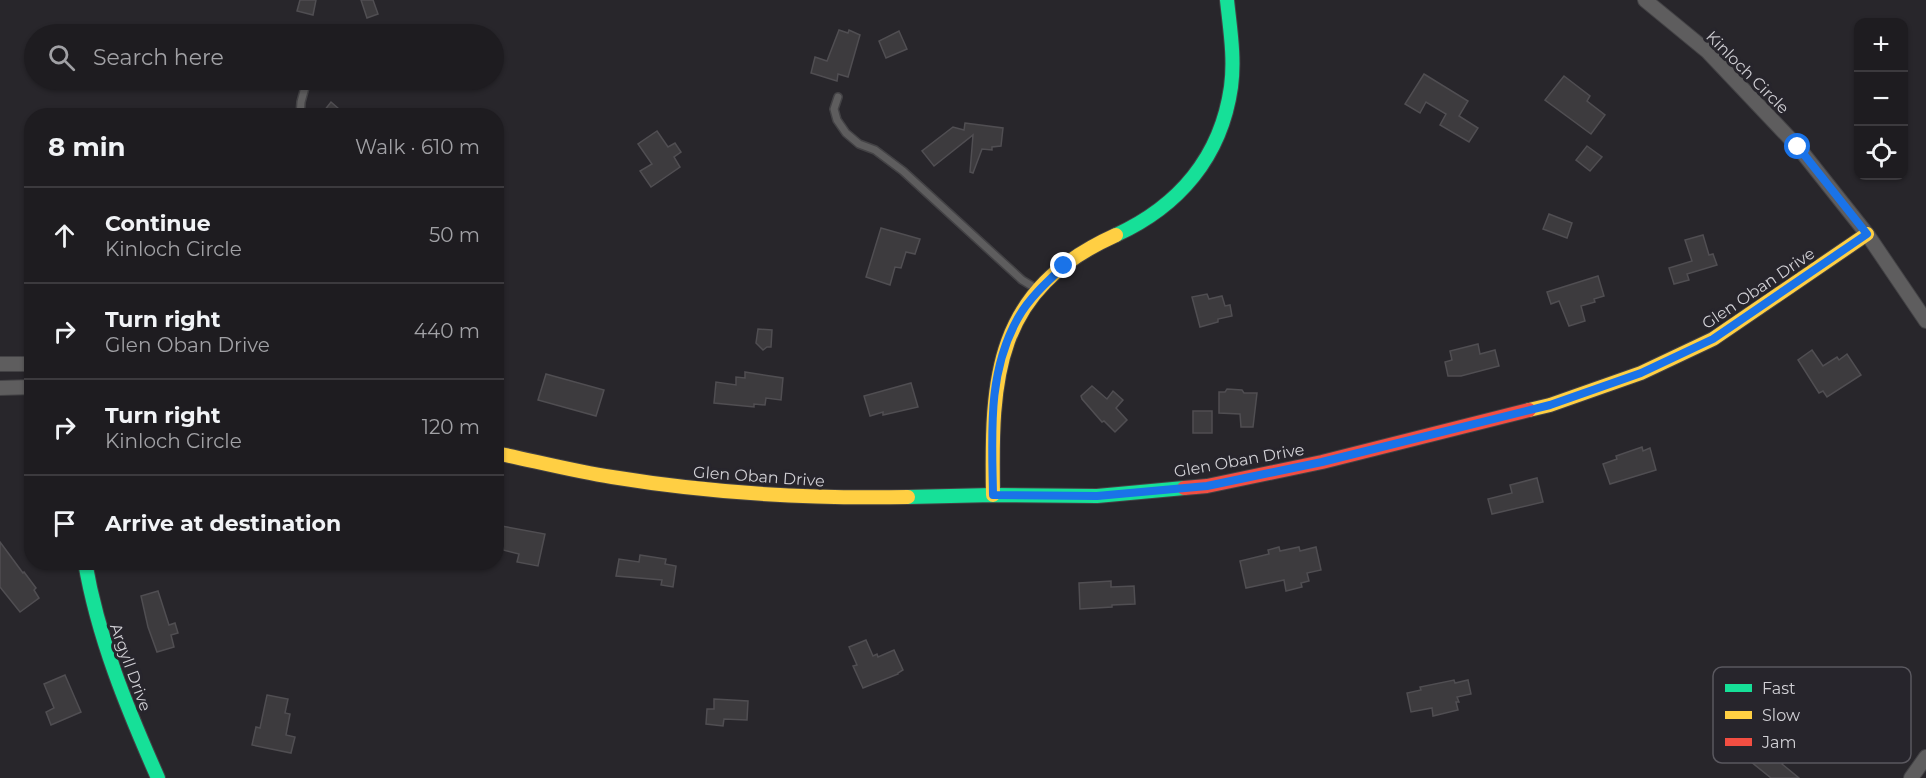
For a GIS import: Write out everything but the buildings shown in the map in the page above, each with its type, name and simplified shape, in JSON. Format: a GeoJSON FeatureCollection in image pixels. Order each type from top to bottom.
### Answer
{"type":"FeatureCollection","features":[{"type":"Feature","properties":{"kind":"street"},"geometry":{"type":"LineString","coordinates":[[993,495],[992,417],[995,381],[1004,346],[1019,316],[1039,290],[1064,266],[1092,246],[1147,219],[1179,194],[1199,167],[1216,137],[1229,99],[1232,64],[1227,0]]}},
{"type":"Feature","properties":{"kind":"street","name":"Kinloch Circle"},"geometry":{"type":"LineString","coordinates":[[1645,0],[1707,51],[1798,147],[1867,234],[1926,321]]}},
{"type":"Feature","properties":{"kind":"street","name":"Glen Oban Drive"},"geometry":{"type":"LineString","coordinates":[[504,455],[611,477],[726,492],[851,498],[993,495],[1097,496],[1207,486],[1322,462],[1550,405],[1641,373],[1713,339],[1867,234]]}},
{"type":"Feature","properties":{"kind":"street"},"geometry":{"type":"LineString","coordinates":[[0,364],[24,364]]}},
{"type":"Feature","properties":{"kind":"street"},"geometry":{"type":"LineString","coordinates":[[0,388],[24,387]]}},
{"type":"Feature","properties":{"kind":"street","name":"Argyll Drive"},"geometry":{"type":"LineString","coordinates":[[86,570],[90,596],[104,650],[158,778]]}},
{"type":"Feature","properties":{"kind":"street"},"geometry":{"type":"LineString","coordinates":[[1911,778],[1926,757]]}},
{"type":"Feature","properties":{"kind":"lane"},"geometry":{"type":"LineString","coordinates":[[301,108],[304,90]]}},
{"type":"Feature","properties":{"kind":"lane"},"geometry":{"type":"LineString","coordinates":[[838,96],[834,108],[837,120],[846,133],[859,144],[875,150],[903,171],[1022,280],[1039,290]]}},
{"type":"Feature","properties":{"kind":"traffic: fast"},"geometry":{"type":"LineString","coordinates":[[1116,235],[1139,223],[1177,194],[1207,157],[1218,136],[1226,112],[1232,76],[1232,44],[1227,0]]}},
{"type":"Feature","properties":{"kind":"traffic: fast"},"geometry":{"type":"LineString","coordinates":[[908,497],[1097,496],[1184,488]]}},
{"type":"Feature","properties":{"kind":"traffic: fast"},"geometry":{"type":"LineString","coordinates":[[87,570],[106,645],[135,725],[158,778]]}},
{"type":"Feature","properties":{"kind":"traffic: slow"},"geometry":{"type":"LineString","coordinates":[[1529,410],[1550,405],[1641,373],[1713,339],[1867,234]]}},
{"type":"Feature","properties":{"kind":"traffic: slow"},"geometry":{"type":"LineString","coordinates":[[993,495],[994,412],[999,375],[1008,341],[1023,310],[1045,282],[1076,257],[1116,235]]}},
{"type":"Feature","properties":{"kind":"traffic: slow"},"geometry":{"type":"LineString","coordinates":[[504,455],[597,475],[723,491],[797,496],[908,497]]}},
{"type":"Feature","properties":{"kind":"traffic: jam"},"geometry":{"type":"LineString","coordinates":[[1184,488],[1207,486],[1322,462],[1529,410]]}},
{"type":"Feature","properties":{"kind":"route"},"geometry":{"type":"LineString","coordinates":[[1064,266],[1039,290],[1019,316],[1004,346],[995,381],[992,417],[993,495],[1097,496],[1207,486],[1322,462],[1550,405],[1641,373],[1713,339],[1867,234],[1798,147]]}}]}
